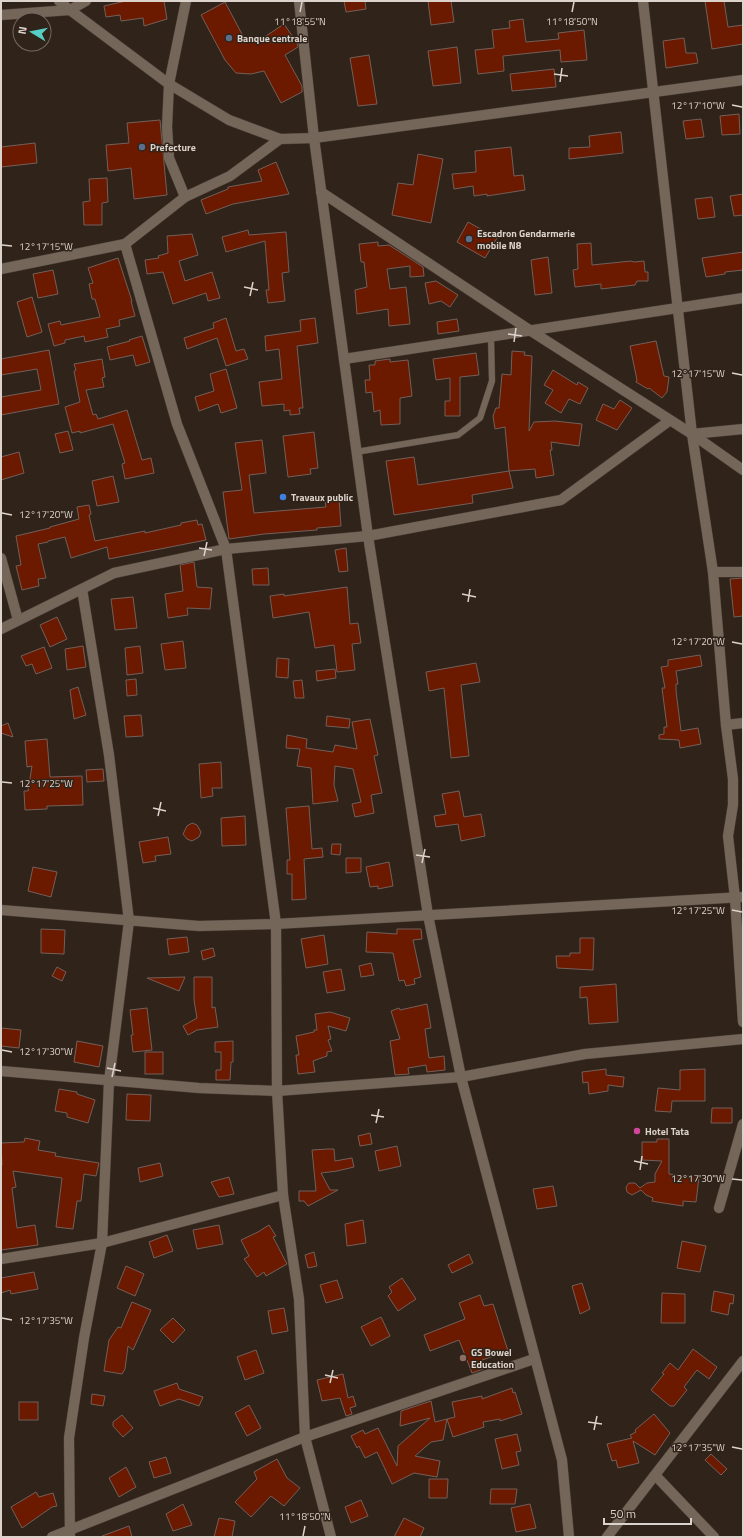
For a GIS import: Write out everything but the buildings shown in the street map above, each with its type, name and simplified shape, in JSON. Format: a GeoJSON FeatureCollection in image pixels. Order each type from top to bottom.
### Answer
{"type":"FeatureCollection","features":[{"type":"Feature","properties":{"kind":"street"},"geometry":{"type":"LineString","coordinates":[[59,1],[169,84],[229,120],[280,139],[314,138],[743,80]]}},
{"type":"Feature","properties":{"kind":"street"},"geometry":{"type":"LineString","coordinates":[[1,15],[70,10],[86,1]]}},
{"type":"Feature","properties":{"kind":"street"},"geometry":{"type":"LineString","coordinates":[[185,197],[169,158],[167,127],[169,84],[186,1]]}},
{"type":"Feature","properties":{"kind":"street"},"geometry":{"type":"LineString","coordinates":[[299,1],[314,138],[356,452],[428,915],[461,1077],[534,1359],[562,1460],[569,1537]]}},
{"type":"Feature","properties":{"kind":"street"},"geometry":{"type":"LineString","coordinates":[[643,1],[692,434],[713,572],[726,725],[733,779],[733,798],[728,836],[739,898],[743,1022]]}},
{"type":"Feature","properties":{"kind":"street"},"geometry":{"type":"LineString","coordinates":[[1,269],[125,244],[185,197],[230,176],[280,139]]}},
{"type":"Feature","properties":{"kind":"street"},"geometry":{"type":"LineString","coordinates":[[321,192],[531,331],[669,421],[692,434],[743,470]]}},
{"type":"Feature","properties":{"kind":"street"},"geometry":{"type":"LineString","coordinates":[[125,244],[177,424],[226,549],[276,924],[277,1090],[283,1195],[299,1299],[305,1437],[330,1537]]}},
{"type":"Feature","properties":{"kind":"street"},"geometry":{"type":"LineString","coordinates":[[344,359],[743,298]]}},
{"type":"Feature","properties":{"kind":"street"},"geometry":{"type":"LineString","coordinates":[[1,629],[114,573],[226,549],[368,536],[560,500],[669,421]]}},
{"type":"Feature","properties":{"kind":"street"},"geometry":{"type":"LineString","coordinates":[[692,434],[743,429]]}},
{"type":"Feature","properties":{"kind":"street"},"geometry":{"type":"LineString","coordinates":[[1,558],[18,620]]}},
{"type":"Feature","properties":{"kind":"street"},"geometry":{"type":"LineString","coordinates":[[713,572],[743,572]]}},
{"type":"Feature","properties":{"kind":"street"},"geometry":{"type":"LineString","coordinates":[[69,1533],[69,1438],[84,1338],[102,1243],[109,1081],[129,921],[109,755],[82,589]]}},
{"type":"Feature","properties":{"kind":"street"},"geometry":{"type":"LineString","coordinates":[[726,725],[743,723]]}},
{"type":"Feature","properties":{"kind":"street"},"geometry":{"type":"LineString","coordinates":[[1,910],[200,926],[276,924],[739,898]]}},
{"type":"Feature","properties":{"kind":"street"},"geometry":{"type":"LineString","coordinates":[[1,1071],[199,1088],[277,1090],[461,1077],[585,1054],[743,1039]]}},
{"type":"Feature","properties":{"kind":"street"},"geometry":{"type":"LineString","coordinates":[[719,1208],[743,1124]]}},
{"type":"Feature","properties":{"kind":"street"},"geometry":{"type":"LineString","coordinates":[[1,1259],[102,1243],[283,1195]]}},
{"type":"Feature","properties":{"kind":"street"},"geometry":{"type":"LineString","coordinates":[[52,1537],[69,1533],[305,1437],[534,1359]]}},
{"type":"Feature","properties":{"kind":"street"},"geometry":{"type":"LineString","coordinates":[[607,1537],[743,1362]]}},
{"type":"Feature","properties":{"kind":"street"},"geometry":{"type":"LineString","coordinates":[[655,1475],[714,1537]]}},
{"type":"Feature","properties":{"kind":"lane"},"geometry":{"type":"LineString","coordinates":[[356,452],[458,435],[480,418],[492,381],[491,337]]}},
{"type":"Feature","properties":{"kind":"place","name":"Banque centrale"},"geometry":{"type":"Point","coordinates":[229,38]}},
{"type":"Feature","properties":{"kind":"place","name":"Prefecture"},"geometry":{"type":"Point","coordinates":[142,147]}},
{"type":"Feature","properties":{"kind":"place","name":"Escadron Gendarmerie mobile N8"},"geometry":{"type":"Point","coordinates":[469,239]}},
{"type":"Feature","properties":{"kind":"place","name":"Travaux public"},"geometry":{"type":"Point","coordinates":[283,497]}},
{"type":"Feature","properties":{"kind":"place","name":"Hotel Tata"},"geometry":{"type":"Point","coordinates":[637,1131]}},
{"type":"Feature","properties":{"kind":"place","name":"GS Bowel Education"},"geometry":{"type":"Point","coordinates":[463,1358]}}]}
